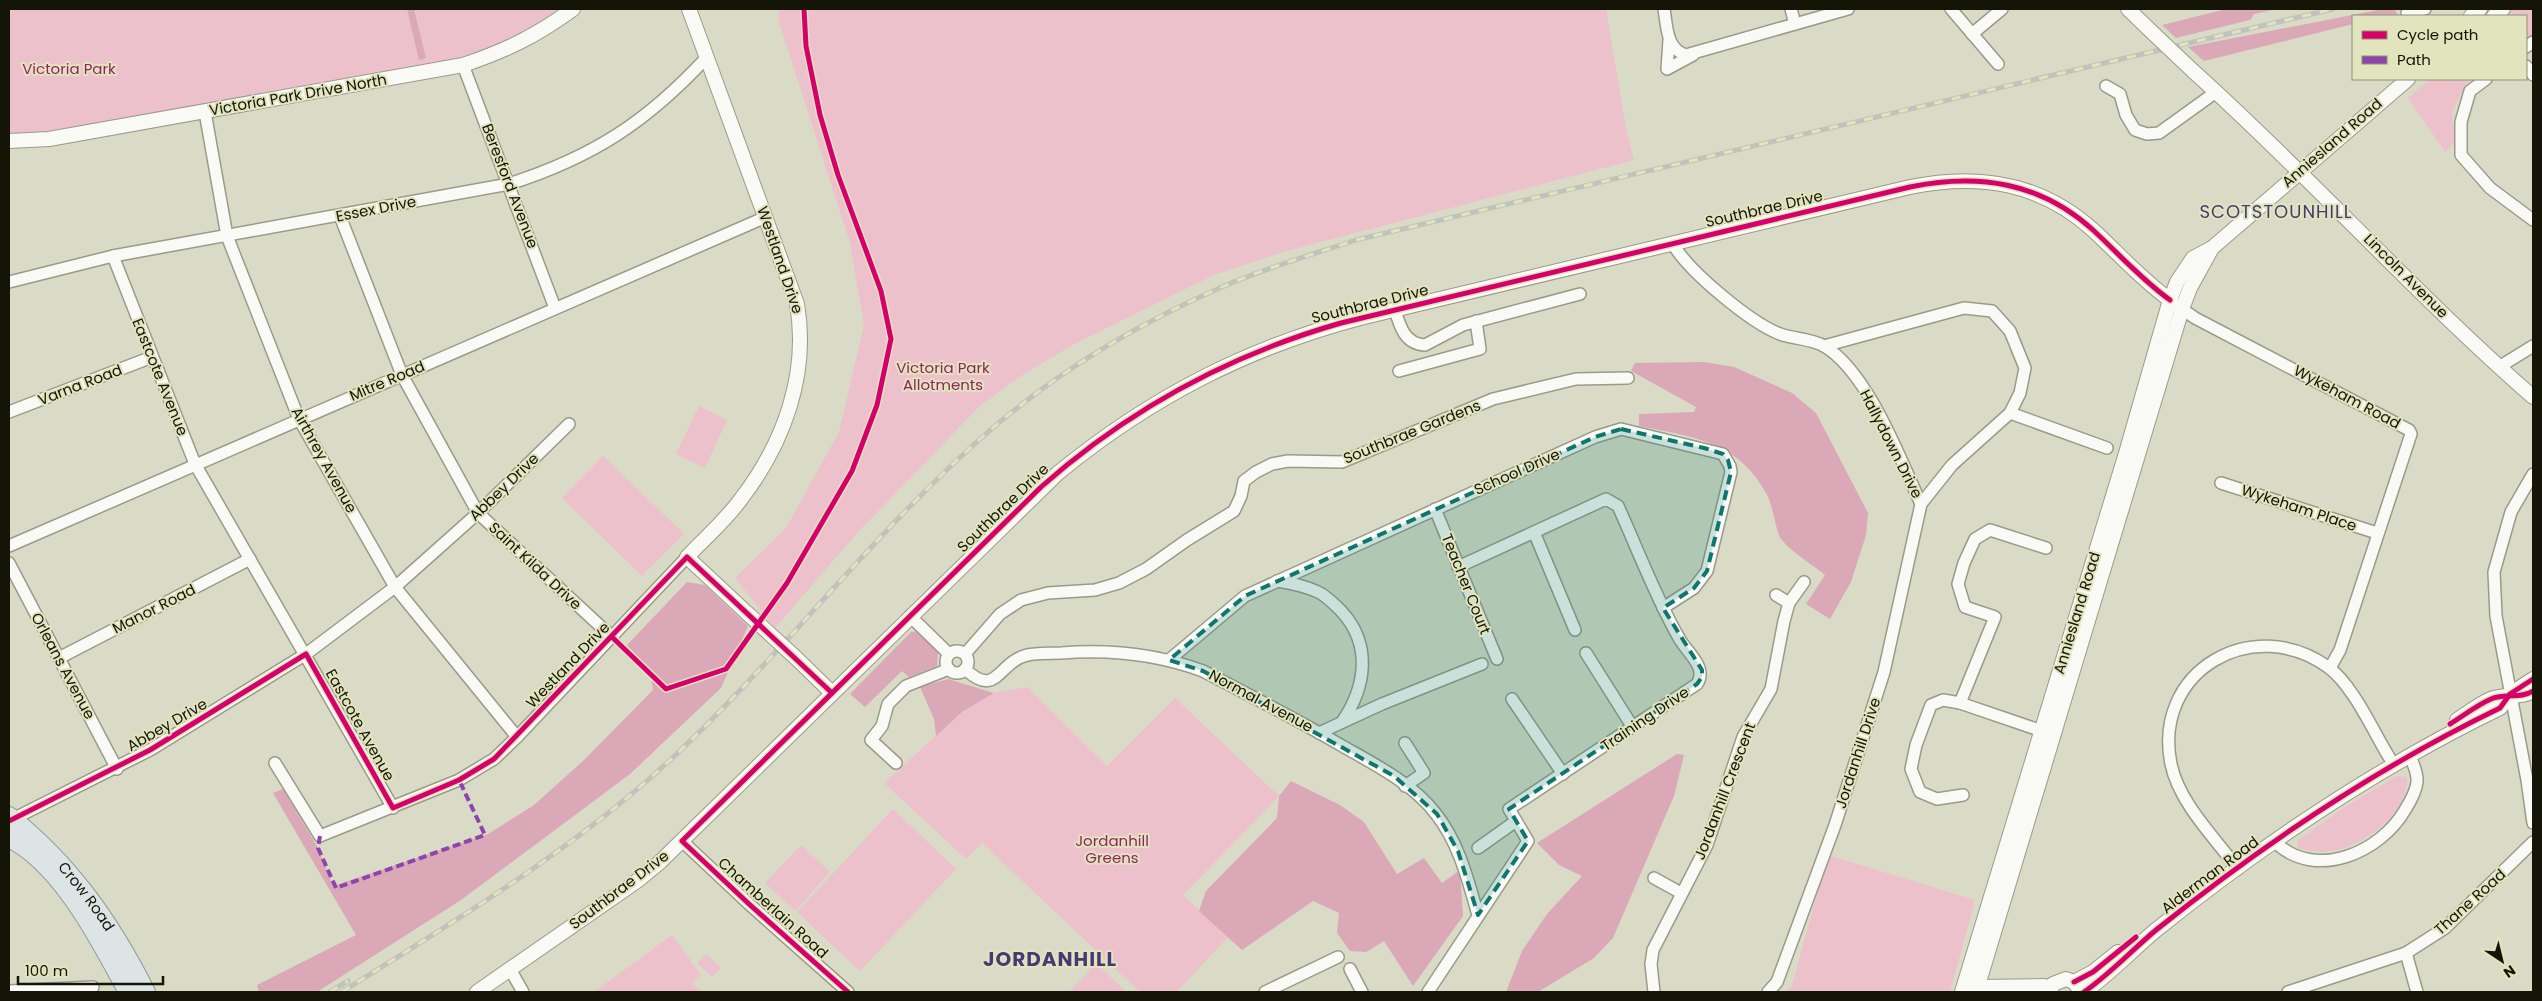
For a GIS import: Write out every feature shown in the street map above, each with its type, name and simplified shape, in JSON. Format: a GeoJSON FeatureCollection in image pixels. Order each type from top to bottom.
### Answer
{"type":"FeatureCollection","features":[{"type":"Feature","properties":{"kind":"main road","name":"Crow Road"},"geometry":{"type":"LineString","coordinates":[[11,819],[56,857],[93,902],[116,936],[146,992]]}},
{"type":"Feature","properties":{"kind":"main road","name":"Crow Road"},"geometry":{"type":"LineString","coordinates":[[9,837],[34,854],[58,881],[90,926],[128,992]]}},
{"type":"Feature","properties":{"kind":"street","name":"Victoria Park Drive North"},"geometry":{"type":"LineString","coordinates":[[9,142],[49,140],[463,65],[504,51],[543,31],[573,9]]}},
{"type":"Feature","properties":{"kind":"street","name":"Westland Drive"},"geometry":{"type":"LineString","coordinates":[[274,763],[320,836],[459,780],[494,759],[517,737],[740,501],[759,476],[777,441],[790,407],[799,368],[801,325],[797,304],[689,9]]}},
{"type":"Feature","properties":{"kind":"street"},"geometry":{"type":"LineString","coordinates":[[1664,9],[1669,40],[1666,69],[1672,68],[1694,54]]}},
{"type":"Feature","properties":{"kind":"street"},"geometry":{"type":"LineString","coordinates":[[1791,9],[1795,24]]}},
{"type":"Feature","properties":{"kind":"street"},"geometry":{"type":"LineString","coordinates":[[1669,40],[1678,52],[1686,55],[1694,54],[1848,9]]}},
{"type":"Feature","properties":{"kind":"street"},"geometry":{"type":"LineString","coordinates":[[1951,9],[1998,64]]}},
{"type":"Feature","properties":{"kind":"street"},"geometry":{"type":"LineString","coordinates":[[1972,34],[2002,9]]}},
{"type":"Feature","properties":{"kind":"street","name":"Lincoln Avenue"},"geometry":{"type":"LineString","coordinates":[[2128,9],[2499,367],[2533,397]]}},
{"type":"Feature","properties":{"kind":"street"},"geometry":{"type":"LineString","coordinates":[[2408,15],[2407,13],[2426,9]]}},
{"type":"Feature","properties":{"kind":"street","name":"Essex Drive"},"geometry":{"type":"LineString","coordinates":[[9,282],[113,256],[509,184],[558,168],[624,132],[664,101],[707,57]]}},
{"type":"Feature","properties":{"kind":"street","name":"Beresford Avenue"},"geometry":{"type":"LineString","coordinates":[[463,65],[555,308]]}},
{"type":"Feature","properties":{"kind":"street","name":"Anniesland Road"},"geometry":{"type":"LineString","coordinates":[[1970,989],[2042,730],[2073,647],[2126,453],[2170,300],[2177,282],[2193,258],[2212,248],[2407,80]]}},
{"type":"Feature","properties":{"kind":"street"},"geometry":{"type":"LineString","coordinates":[[2485,80],[2470,91],[2461,122],[2461,155],[2490,188],[2533,220]]}},
{"type":"Feature","properties":{"kind":"street"},"geometry":{"type":"LineString","coordinates":[[2106,86],[2120,94],[2126,115],[2135,130],[2154,135],[2216,92]]}},
{"type":"Feature","properties":{"kind":"street","name":"Airthrey Avenue"},"geometry":{"type":"LineString","coordinates":[[205,112],[227,236],[299,419],[395,587],[517,737]]}},
{"type":"Feature","properties":{"kind":"street","name":"Southbrae Drive"},"geometry":{"type":"LineString","coordinates":[[477,992],[637,881],[682,841],[1041,488],[1078,456],[1130,418],[1196,380],[1246,356],[1319,330],[1395,310],[1937,182],[1981,180],[2020,188],[2050,200],[2066,209],[2094,231],[2141,278],[2170,300]]}},
{"type":"Feature","properties":{"kind":"street","name":"Saint Kilda Drive"},"geometry":{"type":"LineString","coordinates":[[340,216],[402,374],[478,513],[612,637]]}},
{"type":"Feature","properties":{"kind":"street","name":"Mitre Road"},"geometry":{"type":"LineString","coordinates":[[9,546],[766,217]]}},
{"type":"Feature","properties":{"kind":"street","name":"Hallydown Drive"},"geometry":{"type":"LineString","coordinates":[[1673,244],[1705,279],[1743,312],[1779,334],[1824,346],[1854,374],[1877,410],[1921,504]]}},
{"type":"Feature","properties":{"kind":"street","name":"Anniesland Road"},"geometry":{"type":"LineString","coordinates":[[1970,989],[2073,647],[2182,309],[2190,288],[2212,248]]}},
{"type":"Feature","properties":{"kind":"street","name":"Eastcote Avenue"},"geometry":{"type":"LineString","coordinates":[[113,256],[195,464],[393,808]]}},
{"type":"Feature","properties":{"kind":"street","name":"Southbrae Drive"},"geometry":{"type":"LineString","coordinates":[[1395,310],[1404,335],[1417,345],[1424,345],[1476,321],[1580,294]]}},
{"type":"Feature","properties":{"kind":"street","name":"Wykeham Road"},"geometry":{"type":"LineString","coordinates":[[2170,300],[2203,322],[2409,430],[2411,434],[2340,650],[2330,668]]}},
{"type":"Feature","properties":{"kind":"street"},"geometry":{"type":"LineString","coordinates":[[1824,346],[1964,308],[1992,311],[2010,332],[2025,368],[2020,393],[2010,413],[1952,465],[1921,504]]}},
{"type":"Feature","properties":{"kind":"street"},"geometry":{"type":"LineString","coordinates":[[1399,371],[1480,349],[1476,321]]}},
{"type":"Feature","properties":{"kind":"street"},"geometry":{"type":"LineString","coordinates":[[2499,367],[2533,346]]}},
{"type":"Feature","properties":{"kind":"street","name":"Varna Road"},"geometry":{"type":"LineString","coordinates":[[9,412],[152,357]]}},
{"type":"Feature","properties":{"kind":"street","name":"Southbrae Gardens"},"geometry":{"type":"LineString","coordinates":[[965,654],[1000,614],[1021,600],[1048,593],[1095,590],[1119,583],[1146,569],[1187,540],[1234,511],[1241,496],[1244,481],[1272,464],[1297,461],[1342,462],[1493,399],[1576,380],[1628,378]]}},
{"type":"Feature","properties":{"kind":"street"},"geometry":{"type":"LineString","coordinates":[[2010,413],[2107,448]]}},
{"type":"Feature","properties":{"kind":"street","name":"Abbey Drive"},"geometry":{"type":"LineString","coordinates":[[11,819],[117,769],[186,730],[306,654],[395,587],[478,513],[569,424]]}},
{"type":"Feature","properties":{"kind":"street","name":"School Drive"},"geometry":{"type":"LineString","coordinates":[[1168,660],[1245,596],[1595,437],[1621,429],[1723,454],[1730,466],[1731,472],[1707,571],[1694,588],[1662,608]]}},
{"type":"Feature","properties":{"kind":"street"},"geometry":{"type":"LineString","coordinates":[[2533,474],[2511,512],[2494,572],[2496,616],[2533,823]]}},
{"type":"Feature","properties":{"kind":"street","name":"Wykeham Place"},"geometry":{"type":"LineString","coordinates":[[2221,483],[2377,533]]}},
{"type":"Feature","properties":{"kind":"street","name":"Training Drive"},"geometry":{"type":"LineString","coordinates":[[1458,567],[1606,499],[1613,501],[1618,506],[1662,608],[1681,641],[1702,670],[1702,677],[1697,684],[1509,809],[1516,821]]}},
{"type":"Feature","properties":{"kind":"street","name":"Jordanhill Drive"},"geometry":{"type":"LineString","coordinates":[[1768,992],[1777,982],[1832,834],[1884,672],[1921,504]]}},
{"type":"Feature","properties":{"kind":"street","name":"Teacher Court"},"geometry":{"type":"LineString","coordinates":[[1435,509],[1497,659]]}},
{"type":"Feature","properties":{"kind":"street"},"geometry":{"type":"LineString","coordinates":[[1960,704],[1995,617],[1965,607],[1958,584],[1964,563],[1975,539],[1990,530],[2046,548]]}},
{"type":"Feature","properties":{"kind":"street"},"geometry":{"type":"LineString","coordinates":[[1534,532],[1575,630]]}},
{"type":"Feature","properties":{"kind":"street"},"geometry":{"type":"LineString","coordinates":[[687,557],[832,693]]}},
{"type":"Feature","properties":{"kind":"street","name":"Manor Road"},"geometry":{"type":"LineString","coordinates":[[59,658],[250,559]]}},
{"type":"Feature","properties":{"kind":"street","name":"Orleans Avenue"},"geometry":{"type":"LineString","coordinates":[[9,563],[117,769]]}},
{"type":"Feature","properties":{"kind":"street"},"geometry":{"type":"LineString","coordinates":[[1277,581],[1299,585],[1319,592],[1347,618],[1360,639],[1363,666],[1361,686],[1353,706],[1342,722]]}},
{"type":"Feature","properties":{"kind":"street","name":"Jordanhill Crescent"},"geometry":{"type":"LineString","coordinates":[[1654,992],[1651,964],[1654,950],[1681,893],[1708,846],[1743,737],[1772,689],[1784,620],[1789,603],[1804,582]]}},
{"type":"Feature","properties":{"kind":"street"},"geometry":{"type":"LineString","coordinates":[[1776,595],[1789,603]]}},
{"type":"Feature","properties":{"kind":"street"},"geometry":{"type":"LineString","coordinates":[[910,616],[949,654]]}},
{"type":"Feature","properties":{"kind":"street"},"geometry":{"type":"LineString","coordinates":[[2235,866],[2193,809],[2175,778],[2169,749],[2169,729],[2179,698],[2188,683],[2205,666],[2229,652],[2247,648],[2281,647],[2299,652],[2330,668],[2349,691],[2389,758]]}},
{"type":"Feature","properties":{"kind":"street"},"geometry":{"type":"LineString","coordinates":[[958,651],[965,654],[968,660],[965,669],[955,672],[949,669],[946,663],[949,654],[958,651]]}},
{"type":"Feature","properties":{"kind":"street","name":"Normal Avenue"},"geometry":{"type":"LineString","coordinates":[[965,669],[977,680],[986,682],[996,678],[1016,658],[1029,655],[1090,651],[1144,654],[1203,671],[1319,732],[1394,776],[1437,814],[1458,852],[1478,915]]}},
{"type":"Feature","properties":{"kind":"street"},"geometry":{"type":"LineString","coordinates":[[1586,653],[1632,726]]}},
{"type":"Feature","properties":{"kind":"street"},"geometry":{"type":"LineString","coordinates":[[1319,732],[1482,664]]}},
{"type":"Feature","properties":{"kind":"street"},"geometry":{"type":"LineString","coordinates":[[896,763],[871,740],[882,726],[888,704],[906,686],[949,669]]}},
{"type":"Feature","properties":{"kind":"street","name":"Alderman Road"},"geometry":{"type":"LineString","coordinates":[[1970,989],[2044,986],[2051,990],[2061,980],[2077,987],[2093,972],[2235,866],[2389,758],[2491,699],[2510,694],[2533,679]]}},
{"type":"Feature","properties":{"kind":"street","name":"Alderman Road"},"geometry":{"type":"LineString","coordinates":[[2510,694],[2526,696],[2533,691]]}},
{"type":"Feature","properties":{"kind":"street","name":"Alderman Road"},"geometry":{"type":"LineString","coordinates":[[2084,992],[2235,866],[2410,756],[2500,708],[2510,694]]}},
{"type":"Feature","properties":{"kind":"street"},"geometry":{"type":"LineString","coordinates":[[1512,699],[1563,774]]}},
{"type":"Feature","properties":{"kind":"street"},"geometry":{"type":"LineString","coordinates":[[1963,795],[1937,799],[1920,792],[1911,769],[1916,745],[1931,705],[1943,700],[2042,730]]}},
{"type":"Feature","properties":{"kind":"street"},"geometry":{"type":"LineString","coordinates":[[1405,786],[1424,773],[1406,743]]}},
{"type":"Feature","properties":{"kind":"street","name":"Alderman Road"},"geometry":{"type":"LineString","coordinates":[[2275,842],[2292,856],[2318,860],[2345,858],[2369,847],[2388,832],[2410,802],[2417,782],[2410,756]]}},
{"type":"Feature","properties":{"kind":"street"},"geometry":{"type":"LineString","coordinates":[[1428,992],[1528,841],[1516,821],[1478,848]]}},
{"type":"Feature","properties":{"kind":"street","name":"Chamberlain Road"},"geometry":{"type":"LineString","coordinates":[[682,841],[749,904],[848,992]]}},
{"type":"Feature","properties":{"kind":"street","name":"Thane Road"},"geometry":{"type":"LineString","coordinates":[[2288,992],[2406,953],[2445,928],[2533,842]]}},
{"type":"Feature","properties":{"kind":"street"},"geometry":{"type":"LineString","coordinates":[[1654,878],[1681,893]]}},
{"type":"Feature","properties":{"kind":"street"},"geometry":{"type":"LineString","coordinates":[[2406,953],[2417,992]]}},
{"type":"Feature","properties":{"kind":"street"},"geometry":{"type":"LineString","coordinates":[[1265,992],[1338,957]]}},
{"type":"Feature","properties":{"kind":"street"},"geometry":{"type":"LineString","coordinates":[[510,969],[523,992]]}},
{"type":"Feature","properties":{"kind":"street"},"geometry":{"type":"LineString","coordinates":[[1350,969],[1362,992]]}},
{"type":"Feature","properties":{"kind":"street"},"geometry":{"type":"LineString","coordinates":[[9,991],[90,990]]}},
{"type":"Feature","properties":{"kind":"highlighted area"},"geometry":{"type":"Polygon","coordinates":[[[1621,429],[1704,448],[1723,454],[1728,460],[1731,472],[1707,571],[1694,588],[1663,608],[1702,670],[1702,677],[1697,684],[1509,809],[1528,841],[1478,915],[1458,851],[1437,814],[1394,776],[1203,671],[1169,660],[1245,596],[1595,437],[1621,429]]]}},
{"type":"Feature","properties":{"kind":"green space","name":"Victoria Park"},"geometry":{"type":"Polygon","coordinates":[[[9,9],[573,9],[504,51],[9,141],[9,9]]]}},
{"type":"Feature","properties":{"kind":"green space","name":"Victoria Park Allotments"},"geometry":{"type":"Polygon","coordinates":[[[779,9],[1606,9],[1627,133],[1634,160],[1283,252],[1214,275],[1076,343],[1021,376],[980,406],[859,531],[775,628],[735,578],[786,528],[839,432],[864,325],[850,243],[778,19],[779,9]]]}},
{"type":"Feature","properties":{"kind":"green space"},"geometry":{"type":"Polygon","coordinates":[[[2513,9],[2533,9],[2533,34],[2527,39],[2527,15],[2505,15],[2513,9]]]}},
{"type":"Feature","properties":{"kind":"green space"},"geometry":{"type":"Polygon","coordinates":[[[2429,80],[2472,80],[2466,84],[2452,112],[2455,142],[2445,152],[2408,98],[2429,80]]]}},
{"type":"Feature","properties":{"kind":"green space"},"geometry":{"type":"Polygon","coordinates":[[[699,406],[727,420],[705,468],[676,454],[699,406]]]}},
{"type":"Feature","properties":{"kind":"green space"},"geometry":{"type":"Polygon","coordinates":[[[603,456],[684,534],[642,576],[562,498],[603,456]]]}},
{"type":"Feature","properties":{"kind":"green space","name":"Jordanhill Greens"},"geometry":{"type":"Polygon","coordinates":[[[1027,687],[1107,766],[1175,698],[1279,796],[1183,895],[1228,937],[1177,992],[1140,992],[982,843],[966,859],[884,783],[962,712],[994,693],[1027,687]]]}},
{"type":"Feature","properties":{"kind":"green space"},"geometry":{"type":"Polygon","coordinates":[[[2397,776],[2407,777],[2406,790],[2401,802],[2383,825],[2370,835],[2357,843],[2332,851],[2323,852],[2297,848],[2298,840],[2348,805],[2397,776]]]}},
{"type":"Feature","properties":{"kind":"green space"},"geometry":{"type":"Polygon","coordinates":[[[893,809],[956,869],[860,971],[797,912],[893,809]]]}},
{"type":"Feature","properties":{"kind":"green space"},"geometry":{"type":"Polygon","coordinates":[[[801,845],[830,872],[795,911],[765,883],[801,845]]]}},
{"type":"Feature","properties":{"kind":"green space"},"geometry":{"type":"Polygon","coordinates":[[[1828,855],[1975,900],[1950,992],[1785,992],[1792,985],[1828,855]]]}},
{"type":"Feature","properties":{"kind":"green space"},"geometry":{"type":"Polygon","coordinates":[[[672,935],[701,975],[692,983],[702,992],[594,992],[672,935]]]}},
{"type":"Feature","properties":{"kind":"green space"},"geometry":{"type":"Polygon","coordinates":[[[706,954],[721,968],[712,977],[697,963],[706,954]]]}},
{"type":"Feature","properties":{"kind":"green space"},"geometry":{"type":"Polygon","coordinates":[[[1096,964],[1127,992],[1069,992],[1096,964]]]}},
{"type":"Feature","properties":{"kind":"shaded area"},"geometry":{"type":"Polygon","coordinates":[[[407,9],[414,9],[426,58],[419,60],[407,9]]]}},
{"type":"Feature","properties":{"kind":"shaded area"},"geometry":{"type":"Polygon","coordinates":[[[2226,9],[2277,9],[2254,14],[2250,20],[2176,38],[2162,25],[2226,9]]]}},
{"type":"Feature","properties":{"kind":"shaded area"},"geometry":{"type":"Polygon","coordinates":[[[2383,9],[2394,9],[2398,15],[2352,15],[2383,9]]]}},
{"type":"Feature","properties":{"kind":"shaded area"},"geometry":{"type":"Polygon","coordinates":[[[2352,15],[2352,24],[2204,61],[2188,47],[2352,15]]]}},
{"type":"Feature","properties":{"kind":"shaded area"},"geometry":{"type":"Polygon","coordinates":[[[1704,362],[1734,367],[1792,393],[1816,413],[1868,513],[1866,535],[1851,582],[1830,619],[1806,604],[1825,575],[1781,539],[1767,495],[1756,477],[1743,463],[1713,444],[1696,438],[1639,426],[1639,414],[1694,412],[1696,407],[1631,371],[1635,363],[1704,362]]]}},
{"type":"Feature","properties":{"kind":"shaded area"},"geometry":{"type":"Polygon","coordinates":[[[687,582],[705,585],[748,626],[721,688],[630,774],[461,900],[317,992],[259,992],[257,985],[356,935],[273,793],[283,789],[318,848],[333,886],[488,834],[534,805],[583,761],[653,690],[650,672],[627,645],[687,582]]]}},
{"type":"Feature","properties":{"kind":"shaded area"},"geometry":{"type":"Polygon","coordinates":[[[917,631],[938,652],[937,666],[909,677],[902,671],[865,707],[850,694],[911,632],[917,631]]]}},
{"type":"Feature","properties":{"kind":"shaded area"},"geometry":{"type":"Polygon","coordinates":[[[948,679],[994,693],[962,712],[936,736],[934,719],[920,687],[948,679]]]}},
{"type":"Feature","properties":{"kind":"shaded area"},"geometry":{"type":"Polygon","coordinates":[[[1677,754],[1684,755],[1674,796],[1613,938],[1594,958],[1538,992],[1506,992],[1522,951],[1547,914],[1582,876],[1559,865],[1537,843],[1677,754]]]}},
{"type":"Feature","properties":{"kind":"shaded area"},"geometry":{"type":"Polygon","coordinates":[[[1291,781],[1340,805],[1364,822],[1397,874],[1424,858],[1442,883],[1460,870],[1463,916],[1413,986],[1384,941],[1366,952],[1350,951],[1337,933],[1339,913],[1313,901],[1242,950],[1199,911],[1206,891],[1277,818],[1279,796],[1291,781]]]}},
{"type":"Feature","properties":{"kind":"railway"},"geometry":{"type":"LineString","coordinates":[[342,992],[510,885],[591,827],[667,763],[707,724],[898,518],[979,440],[1064,373],[1126,335],[1189,302],[1255,274],[1356,240],[2333,9]]}},
{"type":"Feature","properties":{"kind":"railway"},"geometry":{"type":"LineString","coordinates":[[330,992],[348,981]]}},
{"type":"Feature","properties":{"kind":"marked path"},"geometry":{"type":"LineString","coordinates":[[320,836],[318,848],[336,888],[485,835],[459,780]]}},
{"type":"Feature","properties":{"kind":"cycle path"},"geometry":{"type":"LineString","coordinates":[[612,637],[666,689],[726,669],[787,583],[852,471],[877,405],[891,339],[881,291],[838,175],[820,115],[806,46],[804,9]]}},
{"type":"Feature","properties":{"kind":"cycle path"},"geometry":{"type":"LineString","coordinates":[[848,992],[749,904],[682,841],[1041,487],[1109,433],[1182,388],[1259,351],[1341,323],[1910,187],[1935,183],[1960,181],[2007,185],[2052,201],[2073,214],[2093,230],[2140,275],[2170,300]]}},
{"type":"Feature","properties":{"kind":"cycle path"},"geometry":{"type":"LineString","coordinates":[[9,821],[150,750],[306,654],[393,808],[459,780],[494,759],[687,557],[832,693]]}},
{"type":"Feature","properties":{"kind":"cycle path"},"geometry":{"type":"LineString","coordinates":[[2084,992],[2196,898],[2279,838],[2365,782],[2500,708],[2510,694],[2533,679]]}},
{"type":"Feature","properties":{"kind":"cycle path"},"geometry":{"type":"LineString","coordinates":[[2450,724],[2475,707],[2496,697],[2523,695],[2533,691]]}},
{"type":"Feature","properties":{"kind":"cycle path"},"geometry":{"type":"LineString","coordinates":[[2074,982],[2093,972],[2136,937]]}},
{"type":"Feature","properties":{"kind":"district","name":"SCOTSTOUNHILL"},"geometry":{"type":"Point","coordinates":[2276,212]}},
{"type":"Feature","properties":{"kind":"district","name":"JORDANHILL"},"geometry":{"type":"Point","coordinates":[1050,959]}}]}
